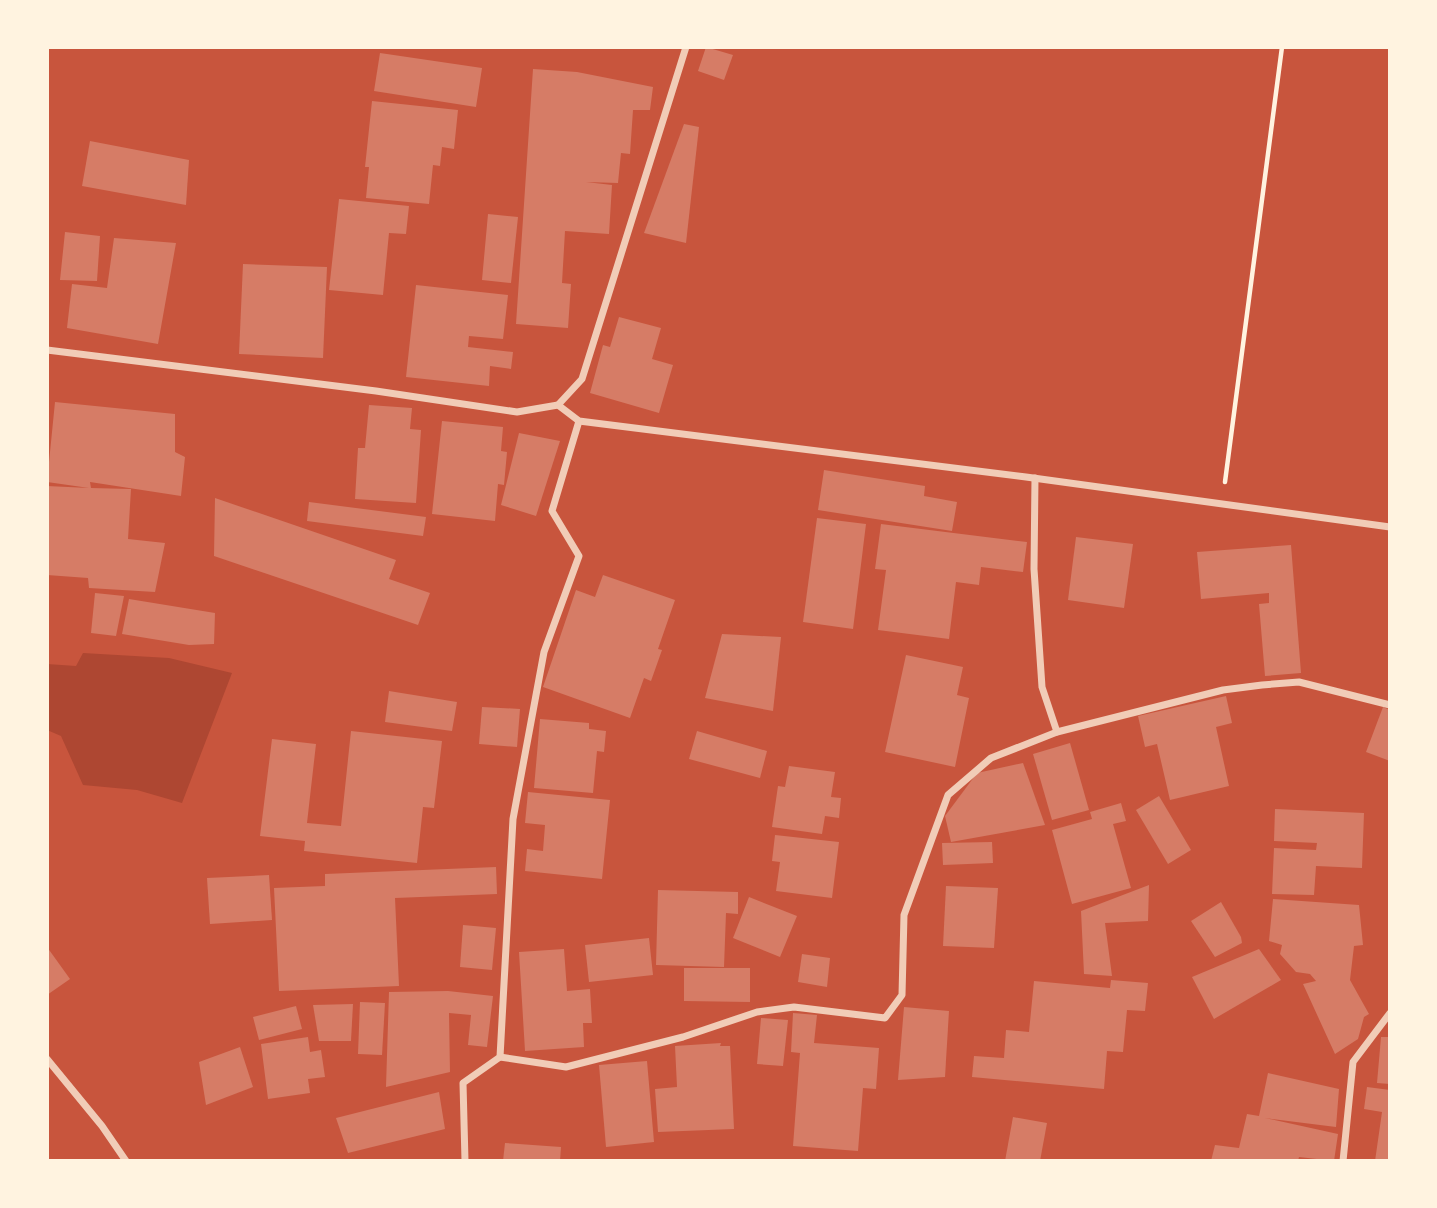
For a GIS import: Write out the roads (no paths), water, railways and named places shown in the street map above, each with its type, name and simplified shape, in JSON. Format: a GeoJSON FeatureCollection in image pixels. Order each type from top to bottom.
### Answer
{"type":"FeatureCollection","features":[{"type":"Feature","properties":{"kind":"street"},"geometry":{"type":"LineString","coordinates":[[47,350],[376,391],[517,412],[558,405],[582,379],[687,47]]}},
{"type":"Feature","properties":{"kind":"street"},"geometry":{"type":"LineString","coordinates":[[558,405],[579,421],[1035,478],[1390,527]]}},
{"type":"Feature","properties":{"kind":"street"},"geometry":{"type":"LineString","coordinates":[[500,1057],[513,819],[544,652],[579,556],[552,511],[579,421]]}},
{"type":"Feature","properties":{"kind":"street"},"geometry":{"type":"LineString","coordinates":[[1035,478],[1034,569],[1042,687],[1057,732]]}},
{"type":"Feature","properties":{"kind":"street"},"geometry":{"type":"LineString","coordinates":[[465,1161],[463,1083],[500,1057],[566,1067],[683,1037],[757,1012],[794,1007],[885,1018],[902,995],[904,915],[948,795],[991,758],[1057,732],[1223,690],[1299,682],[1390,705]]}},
{"type":"Feature","properties":{"kind":"street"},"geometry":{"type":"LineString","coordinates":[[1343,1161],[1353,1062],[1390,1013]]}},
{"type":"Feature","properties":{"kind":"street"},"geometry":{"type":"LineString","coordinates":[[47,1059],[102,1126],[126,1161]]}}]}
